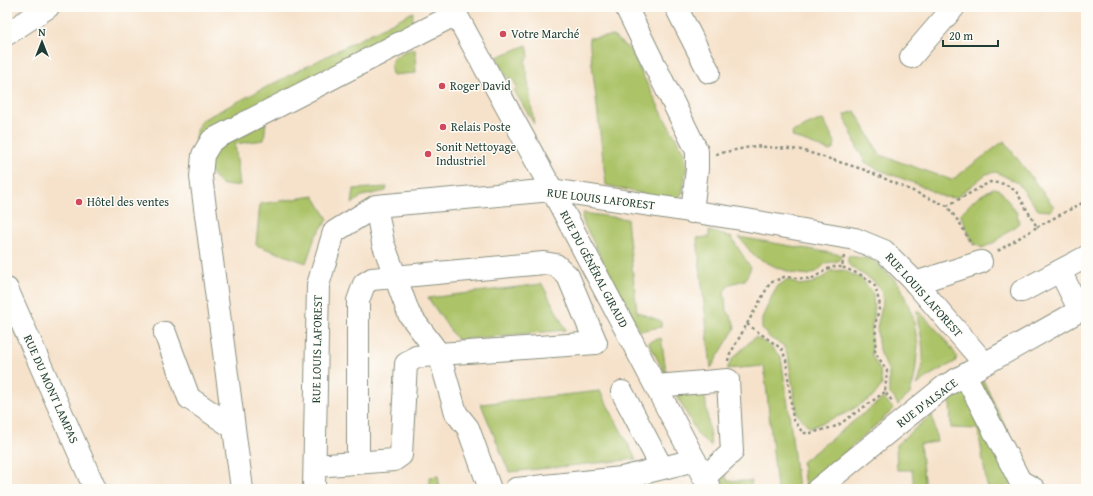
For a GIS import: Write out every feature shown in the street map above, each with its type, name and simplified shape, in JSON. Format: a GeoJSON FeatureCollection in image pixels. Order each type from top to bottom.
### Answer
{"type":"FeatureCollection","features":[{"type":"Feature","properties":{"kind":"street"},"geometry":{"type":"LineString","coordinates":[[7,34],[48,7]]}},
{"type":"Feature","properties":{"kind":"street"},"geometry":{"type":"LineString","coordinates":[[626,7],[697,150],[698,169],[695,212]]}},
{"type":"Feature","properties":{"kind":"street"},"geometry":{"type":"LineString","coordinates":[[676,7],[710,72]]}},
{"type":"Feature","properties":{"kind":"street"},"geometry":{"type":"LineString","coordinates":[[911,57],[954,7]]}},
{"type":"Feature","properties":{"kind":"street"},"geometry":{"type":"LineString","coordinates":[[242,489],[201,177],[203,155],[212,140],[454,10]]}},
{"type":"Feature","properties":{"kind":"street","name":"RUE DU GÉNÉRAL GIRAUD"},"geometry":{"type":"LineString","coordinates":[[454,10],[552,190],[703,476]]}},
{"type":"Feature","properties":{"kind":"street","name":"RUE LOUIS LAFOREST"},"geometry":{"type":"LineString","coordinates":[[314,489],[318,285],[334,232],[376,206],[552,190],[854,238],[884,251],[915,282],[985,364]]}},
{"type":"Feature","properties":{"kind":"street"},"geometry":{"type":"LineString","coordinates":[[376,206],[383,243],[409,314],[439,354],[456,413],[468,428],[490,489]]}},
{"type":"Feature","properties":{"kind":"street"},"geometry":{"type":"LineString","coordinates":[[1022,291],[1086,257]]}},
{"type":"Feature","properties":{"kind":"street"},"geometry":{"type":"LineString","coordinates":[[915,282],[981,262]]}},
{"type":"Feature","properties":{"kind":"street"},"geometry":{"type":"LineString","coordinates":[[358,462],[358,301],[364,284],[372,280],[544,263],[556,265],[568,276],[596,343]]}},
{"type":"Feature","properties":{"kind":"street"},"geometry":{"type":"LineString","coordinates":[[1060,271],[1083,309]]}},
{"type":"Feature","properties":{"kind":"street","name":"RUE DU MONT LAMPAS"},"geometry":{"type":"LineString","coordinates":[[7,288],[95,489]]}},
{"type":"Feature","properties":{"kind":"street","name":"RUE D'ALSACE"},"geometry":{"type":"LineString","coordinates":[[818,489],[945,386],[1083,309]]}},
{"type":"Feature","properties":{"kind":"street"},"geometry":{"type":"LineString","coordinates":[[165,333],[189,398],[234,428]]}},
{"type":"Feature","properties":{"kind":"street"},"geometry":{"type":"LineString","coordinates":[[314,466],[394,460],[401,455],[406,364],[416,358],[439,354],[596,343],[632,342]]}},
{"type":"Feature","properties":{"kind":"street"},"geometry":{"type":"LineString","coordinates":[[966,375],[1020,481],[1034,489]]}},
{"type":"Feature","properties":{"kind":"street"},"geometry":{"type":"LineString","coordinates":[[516,489],[622,478],[662,468],[703,476],[732,452],[728,380],[656,386]]}},
{"type":"Feature","properties":{"kind":"street"},"geometry":{"type":"LineString","coordinates":[[622,392],[662,468]]}},
{"type":"Feature","properties":{"kind":"path"},"geometry":{"type":"LineString","coordinates":[[697,158],[755,146],[801,150],[864,170],[947,206],[961,225],[981,262],[1037,227],[1086,201]]}},
{"type":"Feature","properties":{"kind":"path"},"geometry":{"type":"LineString","coordinates":[[947,206],[990,182],[1005,184],[1016,191],[1037,227]]}},
{"type":"Feature","properties":{"kind":"path"},"geometry":{"type":"LineString","coordinates":[[842,267],[848,237]]}},
{"type":"Feature","properties":{"kind":"path"},"geometry":{"type":"LineString","coordinates":[[722,381],[729,356],[770,283],[784,277],[811,280],[831,267],[842,267],[860,275],[874,284],[880,305],[876,321],[875,352],[887,371],[885,392],[906,418]]}},
{"type":"Feature","properties":{"kind":"path"},"geometry":{"type":"LineString","coordinates":[[747,324],[782,349],[786,360],[793,419],[803,433],[811,433],[837,426],[885,392]]}},
{"type":"Feature","properties":{"kind":"green space"},"geometry":{"type":"Polygon","coordinates":[[[413,12],[412,30],[204,134],[194,141],[200,121],[413,12]]]}},
{"type":"Feature","properties":{"kind":"green space"},"geometry":{"type":"Polygon","coordinates":[[[613,36],[630,50],[667,123],[685,154],[687,166],[682,194],[673,201],[606,185],[589,38],[613,36]]]}},
{"type":"Feature","properties":{"kind":"green space"},"geometry":{"type":"Polygon","coordinates":[[[527,45],[529,56],[525,61],[534,124],[514,90],[517,88],[512,77],[508,79],[497,57],[527,45]]]}},
{"type":"Feature","properties":{"kind":"green space"},"geometry":{"type":"Polygon","coordinates":[[[415,48],[416,73],[392,75],[392,60],[401,53],[415,48]]]}},
{"type":"Feature","properties":{"kind":"green space"},"geometry":{"type":"Polygon","coordinates":[[[855,111],[880,155],[952,180],[1004,141],[1054,207],[1050,211],[1038,210],[1018,183],[996,172],[986,174],[956,198],[944,197],[914,183],[877,169],[865,162],[844,115],[855,111]]]}},
{"type":"Feature","properties":{"kind":"green space"},"geometry":{"type":"Polygon","coordinates":[[[823,120],[835,142],[834,149],[830,151],[793,137],[792,132],[817,121],[823,120]]]}},
{"type":"Feature","properties":{"kind":"green space"},"geometry":{"type":"Polygon","coordinates":[[[266,122],[264,140],[235,144],[240,185],[229,186],[218,182],[209,169],[214,151],[266,122]]]}},
{"type":"Feature","properties":{"kind":"green space"},"geometry":{"type":"Polygon","coordinates":[[[387,187],[386,191],[362,196],[352,204],[354,189],[387,187]]]}},
{"type":"Feature","properties":{"kind":"green space"},"geometry":{"type":"Polygon","coordinates":[[[993,188],[999,189],[1017,213],[1019,223],[995,242],[982,248],[972,242],[960,214],[975,199],[993,188]]]}},
{"type":"Feature","properties":{"kind":"green space"},"geometry":{"type":"Polygon","coordinates":[[[314,196],[328,219],[315,237],[306,263],[256,245],[260,204],[314,196]]]}},
{"type":"Feature","properties":{"kind":"green space"},"geometry":{"type":"Polygon","coordinates":[[[583,213],[627,219],[637,312],[661,321],[661,327],[639,331],[584,224],[582,217],[583,213]]]}},
{"type":"Feature","properties":{"kind":"green space"},"geometry":{"type":"Polygon","coordinates":[[[709,231],[731,237],[751,268],[745,280],[730,284],[724,291],[726,309],[733,320],[735,328],[711,368],[697,238],[709,237],[709,231]]]}},
{"type":"Feature","properties":{"kind":"green space"},"geometry":{"type":"Polygon","coordinates":[[[739,237],[843,255],[838,261],[826,263],[818,271],[809,275],[793,273],[776,267],[754,256],[739,237]]]}},
{"type":"Feature","properties":{"kind":"green space"},"geometry":{"type":"Polygon","coordinates":[[[848,256],[872,259],[900,285],[913,317],[918,345],[915,375],[910,394],[898,405],[889,393],[889,371],[880,354],[878,342],[877,327],[883,302],[881,290],[872,280],[848,264],[848,256]]]}},
{"type":"Feature","properties":{"kind":"green space"},"geometry":{"type":"Polygon","coordinates":[[[843,270],[862,279],[873,294],[874,312],[871,335],[872,356],[880,370],[882,385],[873,397],[846,413],[810,428],[797,414],[788,356],[783,345],[770,338],[762,329],[762,318],[778,286],[788,279],[799,285],[812,283],[824,277],[830,271],[843,270]]]}},
{"type":"Feature","properties":{"kind":"green space"},"geometry":{"type":"Polygon","coordinates":[[[542,284],[566,330],[457,340],[428,298],[542,284]]]}},
{"type":"Feature","properties":{"kind":"green space"},"geometry":{"type":"Polygon","coordinates":[[[917,310],[939,332],[957,357],[955,362],[932,374],[917,385],[921,373],[923,354],[917,310]]]}},
{"type":"Feature","properties":{"kind":"green space"},"geometry":{"type":"Polygon","coordinates":[[[755,337],[769,345],[781,357],[798,489],[777,489],[764,366],[727,369],[732,359],[755,337]]]}},
{"type":"Feature","properties":{"kind":"green space"},"geometry":{"type":"Polygon","coordinates":[[[661,338],[667,377],[648,342],[661,338]]]}},
{"type":"Feature","properties":{"kind":"green space"},"geometry":{"type":"Polygon","coordinates":[[[983,380],[1028,475],[1008,486],[996,489],[987,486],[978,429],[951,428],[950,400],[983,380]]]}},
{"type":"Feature","properties":{"kind":"green space"},"geometry":{"type":"Polygon","coordinates":[[[704,387],[711,446],[698,435],[676,394],[704,387]]]}},
{"type":"Feature","properties":{"kind":"green space"},"geometry":{"type":"Polygon","coordinates":[[[600,391],[636,459],[509,472],[481,404],[600,391]]]}},
{"type":"Feature","properties":{"kind":"green space"},"geometry":{"type":"Polygon","coordinates":[[[883,398],[894,409],[805,488],[802,462],[883,398]]]}},
{"type":"Feature","properties":{"kind":"green space"},"geometry":{"type":"Polygon","coordinates":[[[932,414],[937,442],[920,444],[925,489],[914,489],[912,470],[897,470],[896,445],[932,414]]]}},
{"type":"Feature","properties":{"kind":"green space"},"geometry":{"type":"Polygon","coordinates":[[[724,472],[728,481],[751,481],[752,489],[726,489],[719,473],[724,472]]]}},
{"type":"Feature","properties":{"kind":"green space"},"geometry":{"type":"Polygon","coordinates":[[[438,476],[440,489],[430,489],[429,477],[438,476]]]}},
{"type":"Feature","properties":{"kind":"place","name":"Votre Marché"},"geometry":{"type":"Point","coordinates":[503,34]}},
{"type":"Feature","properties":{"kind":"place","name":"Roger David"},"geometry":{"type":"Point","coordinates":[442,86]}},
{"type":"Feature","properties":{"kind":"place","name":"Relais Poste"},"geometry":{"type":"Point","coordinates":[443,127]}},
{"type":"Feature","properties":{"kind":"place","name":"Sonit Nettoyage Industriel"},"geometry":{"type":"Point","coordinates":[428,154]}},
{"type":"Feature","properties":{"kind":"place","name":"Hôtel des ventes"},"geometry":{"type":"Point","coordinates":[79,202]}}]}
